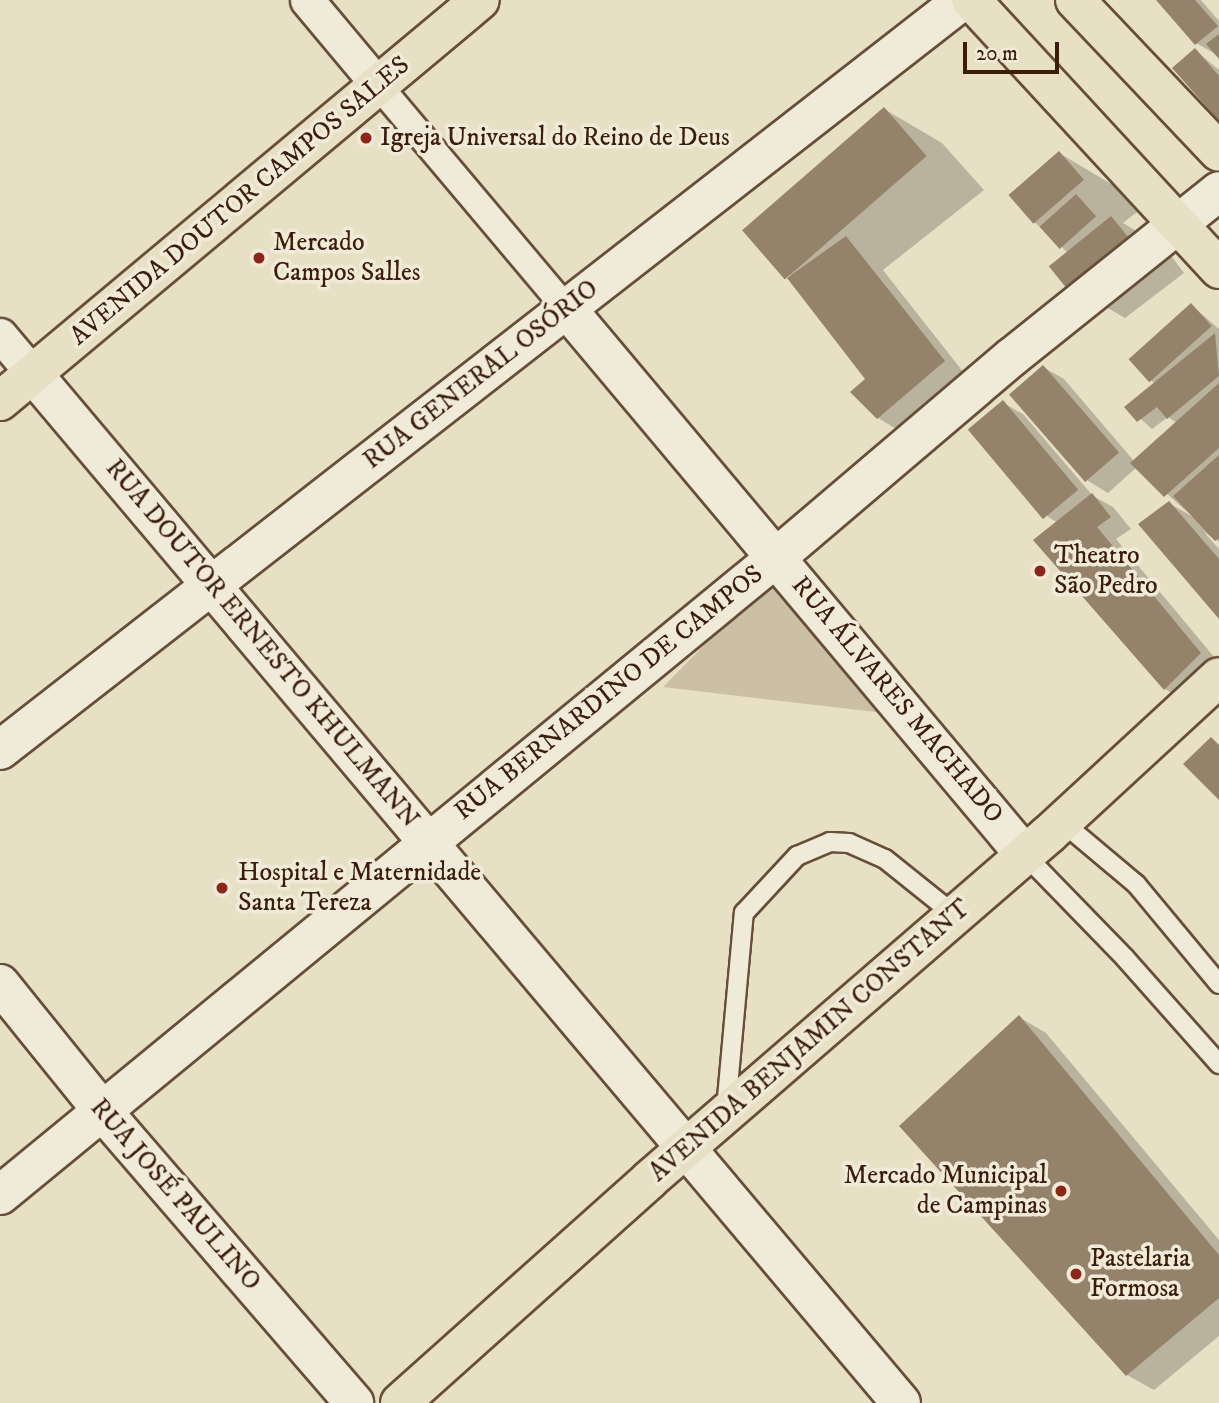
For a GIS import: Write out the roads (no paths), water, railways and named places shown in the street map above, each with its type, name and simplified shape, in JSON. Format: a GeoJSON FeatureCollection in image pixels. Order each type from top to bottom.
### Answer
{"type":"FeatureCollection","features":[{"type":"Feature","properties":{"kind":"main road","name":"AVENIDA DOUTOR CAMPOS SALES"},"geometry":{"type":"LineString","coordinates":[[0,401],[480,0]]}},
{"type":"Feature","properties":{"kind":"main road"},"geometry":{"type":"LineString","coordinates":[[971,0],[1219,269]]}},
{"type":"Feature","properties":{"kind":"main road"},"geometry":{"type":"LineString","coordinates":[[1075,0],[1219,152]]}},
{"type":"Feature","properties":{"kind":"main road","name":"AVENIDA BENJAMIN CONSTANT"},"geometry":{"type":"LineString","coordinates":[[400,1403],[686,1148],[1025,855],[1219,677]]}},
{"type":"Feature","properties":{"kind":"street","name":"RUA ÁLVARES MACHADO"},"geometry":{"type":"LineString","coordinates":[[307,0],[778,556],[1025,855]]}},
{"type":"Feature","properties":{"kind":"street","name":"RUA GENERAL OSÓRIO"},"geometry":{"type":"LineString","coordinates":[[0,751],[962,0]]}},
{"type":"Feature","properties":{"kind":"street","name":"RUA BERNARDINO DE CAMPOS"},"geometry":{"type":"LineString","coordinates":[[0,1195],[104,1114],[428,840],[778,556],[1012,357],[1179,226],[1219,191]]}},
{"type":"Feature","properties":{"kind":"street","name":"RUA DOUTOR ERNESTO KHULMANN"},"geometry":{"type":"LineString","coordinates":[[0,335],[901,1403]]}},
{"type":"Feature","properties":{"kind":"street","name":"RUA JOSÉ PAULINO"},"geometry":{"type":"LineString","coordinates":[[0,984],[104,1114],[354,1403]]}},
{"type":"Feature","properties":{"kind":"lane"},"geometry":{"type":"LineString","coordinates":[[1062,822],[1136,884],[1219,984]]}},
{"type":"Feature","properties":{"kind":"lane"},"geometry":{"type":"LineString","coordinates":[[726,1113],[744,913],[797,856],[830,842],[849,843],[885,859],[955,915]]}},
{"type":"Feature","properties":{"kind":"lane"},"geometry":{"type":"LineString","coordinates":[[1025,855],[1125,958],[1219,1064]]}},
{"type":"Feature","properties":{"kind":"place","name":"Igreja Universal do Reino de Deus"},"geometry":{"type":"Point","coordinates":[366,138]}},
{"type":"Feature","properties":{"kind":"place","name":"Mercado Campos Salles"},"geometry":{"type":"Point","coordinates":[259,258]}},
{"type":"Feature","properties":{"kind":"place","name":"Theatro São Pedro"},"geometry":{"type":"Point","coordinates":[1040,571]}},
{"type":"Feature","properties":{"kind":"place","name":"Hospital e Maternidade Santa Tereza"},"geometry":{"type":"Point","coordinates":[222,888]}},
{"type":"Feature","properties":{"kind":"place","name":"Mercado Municipal de Campinas"},"geometry":{"type":"Point","coordinates":[1061,1191]}},
{"type":"Feature","properties":{"kind":"place","name":"Pastelaria Formosa"},"geometry":{"type":"Point","coordinates":[1076,1274]}}]}
